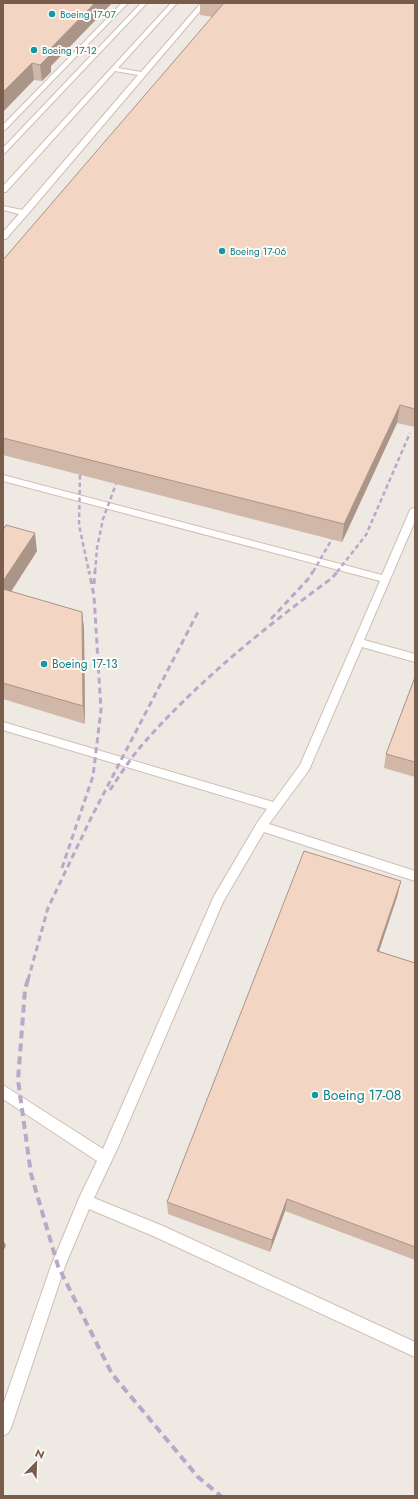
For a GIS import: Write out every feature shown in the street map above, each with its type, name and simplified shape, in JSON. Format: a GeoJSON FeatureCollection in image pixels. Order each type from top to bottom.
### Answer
{"type":"FeatureCollection","features":[{"type":"Feature","properties":{"kind":"lane"},"geometry":{"type":"LineString","coordinates":[[3,129],[125,3]]}},
{"type":"Feature","properties":{"kind":"lane"},"geometry":{"type":"LineString","coordinates":[[3,152],[144,3]]}},
{"type":"Feature","properties":{"kind":"lane"},"geometry":{"type":"LineString","coordinates":[[3,190],[174,3]]}},
{"type":"Feature","properties":{"kind":"lane"},"geometry":{"type":"LineString","coordinates":[[3,237],[204,3]]}},
{"type":"Feature","properties":{"kind":"lane"},"geometry":{"type":"LineString","coordinates":[[114,69],[143,74]]}},
{"type":"Feature","properties":{"kind":"lane"},"geometry":{"type":"LineString","coordinates":[[3,208],[24,213]]}},
{"type":"Feature","properties":{"kind":"lane"},"geometry":{"type":"LineString","coordinates":[[3,478],[386,579]]}},
{"type":"Feature","properties":{"kind":"lane"},"geometry":{"type":"LineString","coordinates":[[3,1428],[58,1266],[85,1201],[104,1158],[114,1140],[218,900],[261,826],[305,767],[415,510]]}},
{"type":"Feature","properties":{"kind":"lane"},"geometry":{"type":"LineString","coordinates":[[358,642],[415,658]]}},
{"type":"Feature","properties":{"kind":"lane"},"geometry":{"type":"LineString","coordinates":[[3,726],[275,807]]}},
{"type":"Feature","properties":{"kind":"lane"},"geometry":{"type":"LineString","coordinates":[[261,826],[415,876]]}},
{"type":"Feature","properties":{"kind":"lane"},"geometry":{"type":"LineString","coordinates":[[3,1091],[104,1158]]}},
{"type":"Feature","properties":{"kind":"lane"},"geometry":{"type":"LineString","coordinates":[[85,1201],[158,1231],[415,1350]]}},
{"type":"Feature","properties":{"kind":"shaded area"},"geometry":{"type":"Polygon","coordinates":[[[3,3],[415,3],[415,1496],[3,1496],[3,3]]]}},
{"type":"Feature","properties":{"kind":"building"},"geometry":{"type":"Polygon","coordinates":[[[3,3],[95,3],[45,54],[50,55],[40,65],[32,63],[3,92],[3,3]]]}},
{"type":"Feature","properties":{"kind":"building","name":"Boeing 17-06"},"geometry":{"type":"Polygon","coordinates":[[[224,3],[415,3],[415,409],[400,405],[344,524],[3,438],[3,260],[224,3]]]}},
{"type":"Feature","properties":{"kind":"building"},"geometry":{"type":"Polygon","coordinates":[[[6,525],[35,533],[3,581],[3,530],[6,525]]]}},
{"type":"Feature","properties":{"kind":"building","name":"Boeing 17-13"},"geometry":{"type":"Polygon","coordinates":[[[3,589],[82,612],[83,706],[3,683],[3,589]]]}},
{"type":"Feature","properties":{"kind":"building"},"geometry":{"type":"Polygon","coordinates":[[[415,677],[415,762],[386,754],[415,677]]]}},
{"type":"Feature","properties":{"kind":"building","name":"Boeing 17-08"},"geometry":{"type":"Polygon","coordinates":[[[304,851],[401,881],[377,951],[415,963],[415,1247],[287,1199],[272,1240],[167,1202],[304,851]]]}},
{"type":"Feature","properties":{"kind":"railway"},"geometry":{"type":"LineString","coordinates":[[337,572],[366,535],[410,433]]}},
{"type":"Feature","properties":{"kind":"railway"},"geometry":{"type":"LineString","coordinates":[[80,475],[79,525],[89,572]]}},
{"type":"Feature","properties":{"kind":"railway"},"geometry":{"type":"LineString","coordinates":[[95,572],[97,548],[103,519],[116,484]]}},
{"type":"Feature","properties":{"kind":"railway"},"geometry":{"type":"LineString","coordinates":[[313,572],[332,539]]}},
{"type":"Feature","properties":{"kind":"railway"},"geometry":{"type":"LineString","coordinates":[[62,868],[93,776],[101,710],[94,596],[89,571]]}},
{"type":"Feature","properties":{"kind":"railway"},"geometry":{"type":"LineString","coordinates":[[94,584],[95,571]]}},
{"type":"Feature","properties":{"kind":"railway"},"geometry":{"type":"LineString","coordinates":[[271,619],[310,577],[313,571]]}},
{"type":"Feature","properties":{"kind":"railway"},"geometry":{"type":"LineString","coordinates":[[110,790],[129,761],[142,745],[185,699],[257,636],[332,578],[338,571]]}},
{"type":"Feature","properties":{"kind":"railway"},"geometry":{"type":"LineString","coordinates":[[28,980],[48,908],[91,818],[198,612]]}},
{"type":"Feature","properties":{"kind":"railway"},"geometry":{"type":"LineString","coordinates":[[28,979],[25,990],[18,1080],[31,1174],[58,1266],[112,1374],[198,1477],[221,1496]]}},
{"type":"Feature","properties":{"kind":"place","name":"Boeing 17-07"},"geometry":{"type":"Point","coordinates":[52,14]}},
{"type":"Feature","properties":{"kind":"place","name":"Boeing 17-12"},"geometry":{"type":"Point","coordinates":[34,50]}},
{"type":"Feature","properties":{"kind":"place","name":"Boeing 17-06"},"geometry":{"type":"Point","coordinates":[222,251]}},
{"type":"Feature","properties":{"kind":"place","name":"Boeing 17-13"},"geometry":{"type":"Point","coordinates":[44,664]}},
{"type":"Feature","properties":{"kind":"place","name":"Boeing 17-08"},"geometry":{"type":"Point","coordinates":[315,1095]}}]}
